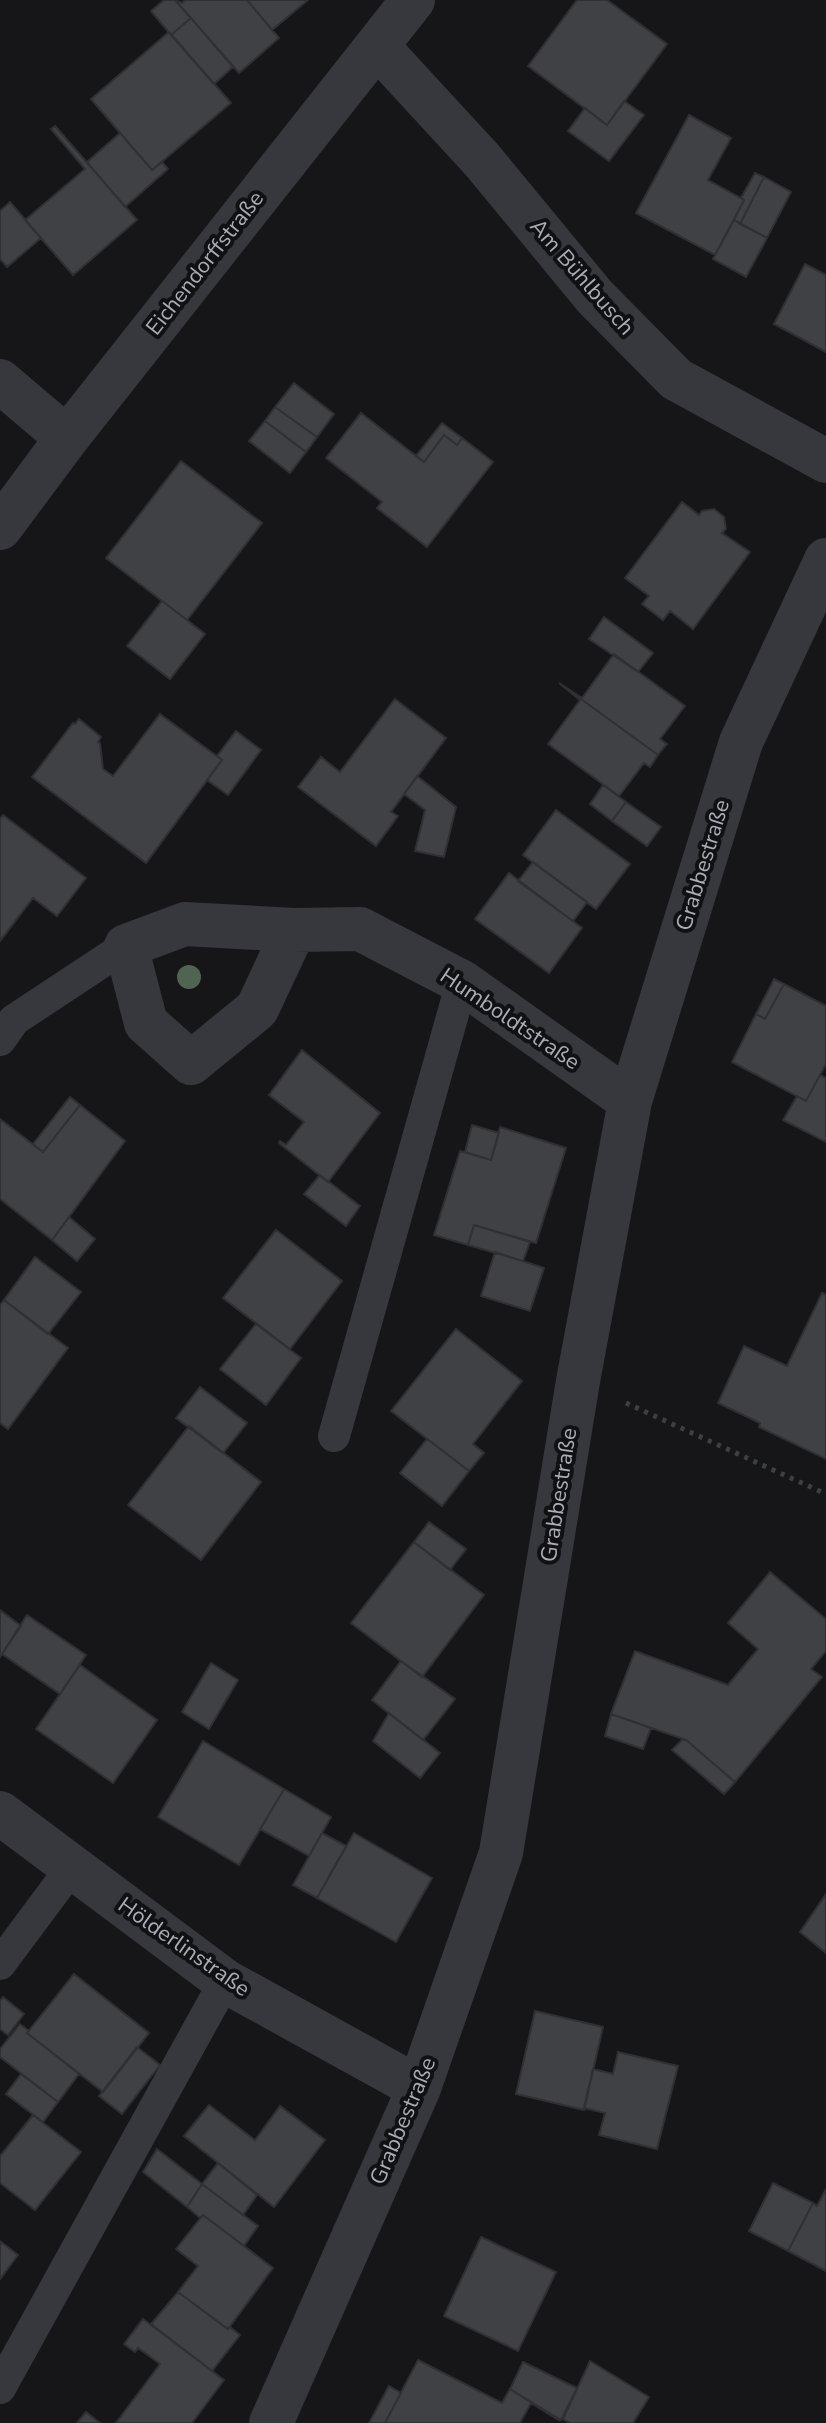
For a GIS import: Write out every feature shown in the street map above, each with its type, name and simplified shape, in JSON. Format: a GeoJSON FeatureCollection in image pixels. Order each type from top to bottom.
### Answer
{"type":"FeatureCollection","features":[{"type":"Feature","properties":{"kind":"street","name":"Eichendorffstraße"},"geometry":{"type":"LineString","coordinates":[[0,528],[67,438],[413,0]]}},
{"type":"Feature","properties":{"kind":"street","name":"Am Bühlbusch"},"geometry":{"type":"LineString","coordinates":[[377,46],[482,160],[595,297],[676,379],[826,461]]}},
{"type":"Feature","properties":{"kind":"street"},"geometry":{"type":"LineString","coordinates":[[0,381],[67,438]]}},
{"type":"Feature","properties":{"kind":"street","name":"Grabbestraße"},"geometry":{"type":"LineString","coordinates":[[271,2423],[419,2088],[501,1853],[578,1381],[630,1101],[741,742],[826,560]]}},
{"type":"Feature","properties":{"kind":"street","name":"Humboldtstraße"},"geometry":{"type":"LineString","coordinates":[[126,946],[185,924],[294,930],[360,929],[462,982],[630,1101]]}},
{"type":"Feature","properties":{"kind":"street"},"geometry":{"type":"LineString","coordinates":[[126,946],[146,1023],[191,1063],[257,1009],[294,930]]}},
{"type":"Feature","properties":{"kind":"street","name":"Hölderlinstraße"},"geometry":{"type":"LineString","coordinates":[[0,1813],[225,1981],[419,2088]]}},
{"type":"Feature","properties":{"kind":"lane","name":"Humboldtstraße"},"geometry":{"type":"LineString","coordinates":[[0,1040],[14,1020],[126,946]]}},
{"type":"Feature","properties":{"kind":"lane"},"geometry":{"type":"LineString","coordinates":[[334,1436],[462,982]]}},
{"type":"Feature","properties":{"kind":"lane"},"geometry":{"type":"LineString","coordinates":[[0,1964],[73,1866]]}},
{"type":"Feature","properties":{"kind":"lane"},"geometry":{"type":"LineString","coordinates":[[0,2388],[225,1981]]}},
{"type":"Feature","properties":{"kind":"path"},"geometry":{"type":"LineString","coordinates":[[578,1381],[826,1494]]}},
{"type":"Feature","properties":{"kind":"building"},"geometry":{"type":"Polygon","coordinates":[[[164,0],[175,0],[191,18],[171,35],[151,11],[164,0]]]}},
{"type":"Feature","properties":{"kind":"building"},"geometry":{"type":"Polygon","coordinates":[[[175,0],[182,3],[185,0],[247,0],[279,38],[239,73],[175,0]]]}},
{"type":"Feature","properties":{"kind":"building"},"geometry":{"type":"Polygon","coordinates":[[[247,0],[308,0],[272,30],[247,0]]]}},
{"type":"Feature","properties":{"kind":"building"},"geometry":{"type":"Polygon","coordinates":[[[577,0],[607,0],[667,44],[607,125],[528,66],[577,0]]]}},
{"type":"Feature","properties":{"kind":"building"},"geometry":{"type":"Polygon","coordinates":[[[191,18],[233,67],[214,84],[171,35],[191,18]]]}},
{"type":"Feature","properties":{"kind":"building"},"geometry":{"type":"Polygon","coordinates":[[[169,32],[231,103],[152,170],[91,99],[169,32]]]}},
{"type":"Feature","properties":{"kind":"building"},"geometry":{"type":"Polygon","coordinates":[[[624,101],[644,115],[609,161],[568,131],[585,108],[607,125],[624,101]]]}},
{"type":"Feature","properties":{"kind":"building"},"geometry":{"type":"Polygon","coordinates":[[[689,115],[731,138],[708,180],[744,200],[715,255],[636,213],[689,115]]]}},
{"type":"Feature","properties":{"kind":"building"},"geometry":{"type":"Polygon","coordinates":[[[55,126],[137,220],[73,275],[25,220],[85,169],[51,129],[55,126]]]}},
{"type":"Feature","properties":{"kind":"building"},"geometry":{"type":"Polygon","coordinates":[[[120,133],[152,170],[162,162],[168,169],[125,207],[87,162],[120,133]]]}},
{"type":"Feature","properties":{"kind":"building"},"geometry":{"type":"Polygon","coordinates":[[[755,173],[764,177],[740,224],[734,220],[744,200],[741,198],[755,173]]]}},
{"type":"Feature","properties":{"kind":"building"},"geometry":{"type":"Polygon","coordinates":[[[764,177],[791,192],[767,238],[740,224],[764,177]]]}},
{"type":"Feature","properties":{"kind":"building"},"geometry":{"type":"Polygon","coordinates":[[[10,202],[41,238],[7,267],[0,259],[0,211],[10,202]]]}},
{"type":"Feature","properties":{"kind":"building"},"geometry":{"type":"Polygon","coordinates":[[[734,220],[767,238],[746,277],[713,259],[734,220]]]}},
{"type":"Feature","properties":{"kind":"building"},"geometry":{"type":"Polygon","coordinates":[[[805,264],[826,275],[826,352],[774,324],[805,264]]]}},
{"type":"Feature","properties":{"kind":"building"},"geometry":{"type":"Polygon","coordinates":[[[294,383],[334,414],[317,437],[275,407],[294,383]]]}},
{"type":"Feature","properties":{"kind":"building"},"geometry":{"type":"Polygon","coordinates":[[[275,407],[317,437],[306,452],[265,421],[275,407]]]}},
{"type":"Feature","properties":{"kind":"building"},"geometry":{"type":"Polygon","coordinates":[[[361,413],[424,462],[444,435],[457,445],[462,438],[493,462],[427,547],[377,508],[382,502],[326,458],[361,413]]]}},
{"type":"Feature","properties":{"kind":"building"},"geometry":{"type":"Polygon","coordinates":[[[265,421],[306,452],[290,473],[249,441],[265,421]]]}},
{"type":"Feature","properties":{"kind":"building"},"geometry":{"type":"Polygon","coordinates":[[[442,423],[462,438],[457,445],[444,435],[424,462],[416,456],[442,423]]]}},
{"type":"Feature","properties":{"kind":"building"},"geometry":{"type":"Polygon","coordinates":[[[181,461],[262,523],[187,620],[106,558],[181,461]]]}},
{"type":"Feature","properties":{"kind":"building"},"geometry":{"type":"Polygon","coordinates":[[[682,502],[699,515],[702,511],[714,509],[724,517],[726,529],[722,533],[750,552],[693,629],[670,611],[663,620],[642,604],[649,596],[625,578],[682,502]]]}},
{"type":"Feature","properties":{"kind":"building"},"geometry":{"type":"Polygon","coordinates":[[[162,601],[205,634],[170,679],[127,646],[162,601]]]}},
{"type":"Feature","properties":{"kind":"building"},"geometry":{"type":"Polygon","coordinates":[[[604,617],[653,653],[638,672],[589,639],[604,617]]]}},
{"type":"Feature","properties":{"kind":"building"},"geometry":{"type":"Polygon","coordinates":[[[614,654],[685,706],[660,739],[667,744],[658,755],[559,683],[582,698],[614,654]]]}},
{"type":"Feature","properties":{"kind":"building"},"geometry":{"type":"Polygon","coordinates":[[[559,683],[658,755],[650,767],[644,763],[619,796],[548,744],[580,700],[559,683]]]}},
{"type":"Feature","properties":{"kind":"building"},"geometry":{"type":"Polygon","coordinates":[[[395,699],[446,738],[391,812],[398,816],[376,846],[298,787],[321,757],[340,772],[395,699]]]}},
{"type":"Feature","properties":{"kind":"building"},"geometry":{"type":"Polygon","coordinates":[[[160,714],[222,760],[146,863],[32,777],[79,719],[101,737],[98,742],[103,769],[113,776],[160,714]]]}},
{"type":"Feature","properties":{"kind":"building"},"geometry":{"type":"Polygon","coordinates":[[[236,731],[261,750],[228,795],[207,780],[222,760],[217,756],[236,731]]]}},
{"type":"Feature","properties":{"kind":"building"},"geometry":{"type":"Polygon","coordinates":[[[417,776],[456,807],[444,857],[415,851],[425,810],[404,794],[417,776]]]}},
{"type":"Feature","properties":{"kind":"building"},"geometry":{"type":"Polygon","coordinates":[[[603,785],[626,802],[612,821],[590,804],[603,785]]]}},
{"type":"Feature","properties":{"kind":"building"},"geometry":{"type":"Polygon","coordinates":[[[626,802],[661,827],[647,846],[612,821],[626,802]]]}},
{"type":"Feature","properties":{"kind":"building"},"geometry":{"type":"Polygon","coordinates":[[[556,810],[630,864],[596,909],[523,855],[556,810]]]}},
{"type":"Feature","properties":{"kind":"building"},"geometry":{"type":"Polygon","coordinates":[[[3,815],[86,878],[57,916],[33,898],[0,941],[0,819],[3,815]]]}},
{"type":"Feature","properties":{"kind":"building"},"geometry":{"type":"Polygon","coordinates":[[[533,862],[587,902],[573,921],[518,881],[533,862]]]}},
{"type":"Feature","properties":{"kind":"building"},"geometry":{"type":"Polygon","coordinates":[[[509,873],[582,928],[549,973],[475,919],[509,873]]]}},
{"type":"Feature","properties":{"kind":"building"},"geometry":{"type":"Polygon","coordinates":[[[774,979],[784,984],[765,1019],[756,1014],[774,979]]]}},
{"type":"Feature","properties":{"kind":"building"},"geometry":{"type":"Polygon","coordinates":[[[784,984],[826,1006],[826,1064],[806,1101],[732,1062],[756,1014],[765,1019],[784,984]]]}},
{"type":"Feature","properties":{"kind":"building"},"geometry":{"type":"Polygon","coordinates":[[[302,1050],[380,1113],[328,1182],[279,1143],[286,1145],[304,1122],[269,1095],[302,1050]]]}},
{"type":"Feature","properties":{"kind":"building"},"geometry":{"type":"Polygon","coordinates":[[[820,1075],[826,1078],[826,1142],[783,1120],[797,1096],[806,1101],[820,1075]]]}},
{"type":"Feature","properties":{"kind":"building"},"geometry":{"type":"Polygon","coordinates":[[[70,1097],[80,1105],[43,1152],[33,1144],[70,1097]]]}},
{"type":"Feature","properties":{"kind":"building"},"geometry":{"type":"Polygon","coordinates":[[[80,1105],[125,1141],[52,1240],[0,1199],[0,1119],[43,1152],[80,1105]]]}},
{"type":"Feature","properties":{"kind":"building"},"geometry":{"type":"Polygon","coordinates":[[[472,1125],[499,1133],[491,1160],[465,1152],[472,1125]]]}},
{"type":"Feature","properties":{"kind":"building"},"geometry":{"type":"Polygon","coordinates":[[[500,1127],[566,1148],[536,1243],[474,1225],[468,1245],[434,1235],[460,1151],[491,1160],[500,1127]]]}},
{"type":"Feature","properties":{"kind":"building"},"geometry":{"type":"Polygon","coordinates":[[[320,1175],[360,1206],[346,1226],[304,1194],[320,1175]]]}},
{"type":"Feature","properties":{"kind":"building"},"geometry":{"type":"Polygon","coordinates":[[[69,1217],[95,1239],[77,1261],[52,1240],[69,1217]]]}},
{"type":"Feature","properties":{"kind":"building"},"geometry":{"type":"Polygon","coordinates":[[[474,1225],[530,1242],[523,1261],[468,1245],[474,1225]]]}},
{"type":"Feature","properties":{"kind":"building"},"geometry":{"type":"Polygon","coordinates":[[[276,1230],[342,1281],[290,1349],[223,1298],[276,1230]]]}},
{"type":"Feature","properties":{"kind":"building"},"geometry":{"type":"Polygon","coordinates":[[[495,1252],[544,1268],[530,1311],[481,1296],[495,1252]]]}},
{"type":"Feature","properties":{"kind":"building"},"geometry":{"type":"Polygon","coordinates":[[[35,1257],[81,1292],[48,1334],[4,1300],[35,1257]]]}},
{"type":"Feature","properties":{"kind":"building"},"geometry":{"type":"Polygon","coordinates":[[[822,1293],[826,1295],[826,1459],[759,1427],[760,1423],[718,1403],[744,1346],[787,1366],[822,1293]]]}},
{"type":"Feature","properties":{"kind":"building"},"geometry":{"type":"Polygon","coordinates":[[[4,1300],[68,1348],[8,1429],[0,1423],[0,1305],[4,1300]]]}},
{"type":"Feature","properties":{"kind":"building"},"geometry":{"type":"Polygon","coordinates":[[[256,1324],[301,1358],[266,1405],[220,1369],[256,1324]]]}},
{"type":"Feature","properties":{"kind":"building"},"geometry":{"type":"Polygon","coordinates":[[[456,1329],[522,1381],[473,1444],[484,1453],[469,1471],[391,1411],[456,1329]]]}},
{"type":"Feature","properties":{"kind":"building"},"geometry":{"type":"Polygon","coordinates":[[[200,1387],[247,1423],[223,1453],[176,1418],[200,1387]]]}},
{"type":"Feature","properties":{"kind":"building"},"geometry":{"type":"Polygon","coordinates":[[[189,1426],[261,1482],[201,1560],[128,1505],[189,1426]]]}},
{"type":"Feature","properties":{"kind":"building"},"geometry":{"type":"Polygon","coordinates":[[[427,1439],[469,1471],[442,1506],[400,1473],[427,1439]]]}},
{"type":"Feature","properties":{"kind":"building"},"geometry":{"type":"Polygon","coordinates":[[[429,1522],[466,1549],[450,1570],[414,1542],[429,1522]]]}},
{"type":"Feature","properties":{"kind":"building"},"geometry":{"type":"Polygon","coordinates":[[[414,1542],[484,1595],[422,1677],[351,1623],[414,1542]]]}},
{"type":"Feature","properties":{"kind":"building"},"geometry":{"type":"Polygon","coordinates":[[[770,1572],[826,1619],[826,1651],[811,1669],[822,1677],[735,1782],[686,1740],[611,1714],[635,1651],[728,1685],[758,1649],[728,1623],[770,1572]]]}},
{"type":"Feature","properties":{"kind":"building"},"geometry":{"type":"Polygon","coordinates":[[[0,1610],[21,1626],[0,1657],[0,1610]]]}},
{"type":"Feature","properties":{"kind":"building"},"geometry":{"type":"Polygon","coordinates":[[[27,1615],[86,1655],[60,1694],[2,1654],[27,1615]]]}},
{"type":"Feature","properties":{"kind":"building"},"geometry":{"type":"Polygon","coordinates":[[[401,1661],[455,1699],[423,1740],[372,1700],[401,1661]]]}},
{"type":"Feature","properties":{"kind":"building"},"geometry":{"type":"Polygon","coordinates":[[[211,1663],[238,1680],[209,1729],[182,1712],[211,1663]]]}},
{"type":"Feature","properties":{"kind":"building"},"geometry":{"type":"Polygon","coordinates":[[[80,1665],[157,1720],[113,1783],[36,1729],[80,1665]]]}},
{"type":"Feature","properties":{"kind":"building"},"geometry":{"type":"Polygon","coordinates":[[[389,1713],[440,1753],[420,1778],[373,1741],[389,1713]]]}},
{"type":"Feature","properties":{"kind":"building"},"geometry":{"type":"Polygon","coordinates":[[[611,1714],[651,1728],[643,1749],[605,1736],[611,1714]]]}},
{"type":"Feature","properties":{"kind":"building"},"geometry":{"type":"Polygon","coordinates":[[[686,1740],[735,1782],[724,1794],[672,1750],[686,1740]]]}},
{"type":"Feature","properties":{"kind":"building"},"geometry":{"type":"Polygon","coordinates":[[[203,1741],[284,1789],[239,1865],[158,1817],[203,1741]]]}},
{"type":"Feature","properties":{"kind":"building"},"geometry":{"type":"Polygon","coordinates":[[[284,1789],[331,1817],[309,1856],[260,1829],[284,1789]]]}},
{"type":"Feature","properties":{"kind":"building"},"geometry":{"type":"Polygon","coordinates":[[[322,1833],[346,1846],[317,1898],[293,1885],[322,1833]]]}},
{"type":"Feature","properties":{"kind":"building"},"geometry":{"type":"Polygon","coordinates":[[[354,1833],[432,1878],[396,1942],[317,1898],[354,1833]]]}},
{"type":"Feature","properties":{"kind":"building"},"geometry":{"type":"Polygon","coordinates":[[[826,1894],[826,1953],[800,1932],[826,1894]]]}},
{"type":"Feature","properties":{"kind":"building"},"geometry":{"type":"Polygon","coordinates":[[[74,1974],[149,2033],[103,2092],[27,2033],[74,1974]]]}},
{"type":"Feature","properties":{"kind":"building"},"geometry":{"type":"Polygon","coordinates":[[[3,1997],[24,2014],[8,2035],[0,2029],[0,2001],[3,1997]]]}},
{"type":"Feature","properties":{"kind":"building"},"geometry":{"type":"Polygon","coordinates":[[[535,2011],[603,2027],[584,2110],[516,2094],[535,2011]]]}},
{"type":"Feature","properties":{"kind":"building"},"geometry":{"type":"Polygon","coordinates":[[[20,2024],[79,2074],[58,2102],[0,2057],[0,2049],[20,2024]]]}},
{"type":"Feature","properties":{"kind":"building"},"geometry":{"type":"Polygon","coordinates":[[[137,2047],[160,2065],[122,2114],[99,2096],[137,2047]]]}},
{"type":"Feature","properties":{"kind":"building"},"geometry":{"type":"Polygon","coordinates":[[[618,2052],[678,2066],[657,2149],[599,2135],[605,2113],[584,2108],[593,2069],[613,2074],[618,2052]]]}},
{"type":"Feature","properties":{"kind":"building"},"geometry":{"type":"Polygon","coordinates":[[[21,2074],[58,2102],[43,2122],[6,2094],[21,2074]]]}},
{"type":"Feature","properties":{"kind":"building"},"geometry":{"type":"Polygon","coordinates":[[[209,2105],[255,2140],[280,2106],[325,2140],[274,2207],[184,2136],[209,2105]]]}},
{"type":"Feature","properties":{"kind":"building"},"geometry":{"type":"Polygon","coordinates":[[[33,2115],[81,2152],[35,2210],[0,2183],[0,2156],[33,2115]]]}},
{"type":"Feature","properties":{"kind":"building"},"geometry":{"type":"Polygon","coordinates":[[[157,2149],[202,2184],[187,2207],[143,2172],[157,2149]]]}},
{"type":"Feature","properties":{"kind":"building"},"geometry":{"type":"Polygon","coordinates":[[[218,2163],[257,2195],[243,2215],[202,2184],[218,2163]]]}},
{"type":"Feature","properties":{"kind":"building"},"geometry":{"type":"Polygon","coordinates":[[[773,2183],[813,2203],[788,2251],[749,2231],[773,2183]]]}},
{"type":"Feature","properties":{"kind":"building"},"geometry":{"type":"Polygon","coordinates":[[[202,2184],[258,2226],[244,2246],[203,2215],[200,2218],[187,2207],[202,2184]]]}},
{"type":"Feature","properties":{"kind":"building"},"geometry":{"type":"Polygon","coordinates":[[[826,2189],[826,2271],[788,2251],[813,2203],[817,2206],[826,2189]]]}},
{"type":"Feature","properties":{"kind":"building"},"geometry":{"type":"Polygon","coordinates":[[[203,2215],[273,2268],[228,2329],[178,2292],[198,2266],[176,2249],[203,2215]]]}},
{"type":"Feature","properties":{"kind":"building"},"geometry":{"type":"Polygon","coordinates":[[[481,2237],[556,2272],[518,2351],[444,2316],[481,2237]]]}},
{"type":"Feature","properties":{"kind":"building"},"geometry":{"type":"Polygon","coordinates":[[[0,2241],[18,2255],[0,2279],[0,2241]]]}},
{"type":"Feature","properties":{"kind":"building"},"geometry":{"type":"Polygon","coordinates":[[[178,2292],[240,2335],[212,2371],[151,2324],[178,2292]]]}},
{"type":"Feature","properties":{"kind":"building"},"geometry":{"type":"Polygon","coordinates":[[[143,2319],[224,2380],[192,2423],[116,2423],[160,2364],[138,2348],[135,2352],[124,2344],[143,2319]]]}},
{"type":"Feature","properties":{"kind":"building"},"geometry":{"type":"Polygon","coordinates":[[[418,2360],[502,2403],[510,2389],[560,2421],[531,2403],[520,2423],[385,2423],[418,2360]]]}},
{"type":"Feature","properties":{"kind":"building"},"geometry":{"type":"Polygon","coordinates":[[[590,2361],[649,2397],[633,2423],[570,2423],[563,2419],[590,2361]]]}},
{"type":"Feature","properties":{"kind":"building"},"geometry":{"type":"Polygon","coordinates":[[[523,2362],[577,2388],[561,2420],[510,2389],[523,2362]]]}},
{"type":"Feature","properties":{"kind":"building"},"geometry":{"type":"Polygon","coordinates":[[[389,2386],[401,2393],[385,2423],[369,2423],[389,2386]]]}},
{"type":"Feature","properties":{"kind":"building"},"geometry":{"type":"Polygon","coordinates":[[[86,2412],[100,2423],[77,2423],[86,2412]]]}}]}
